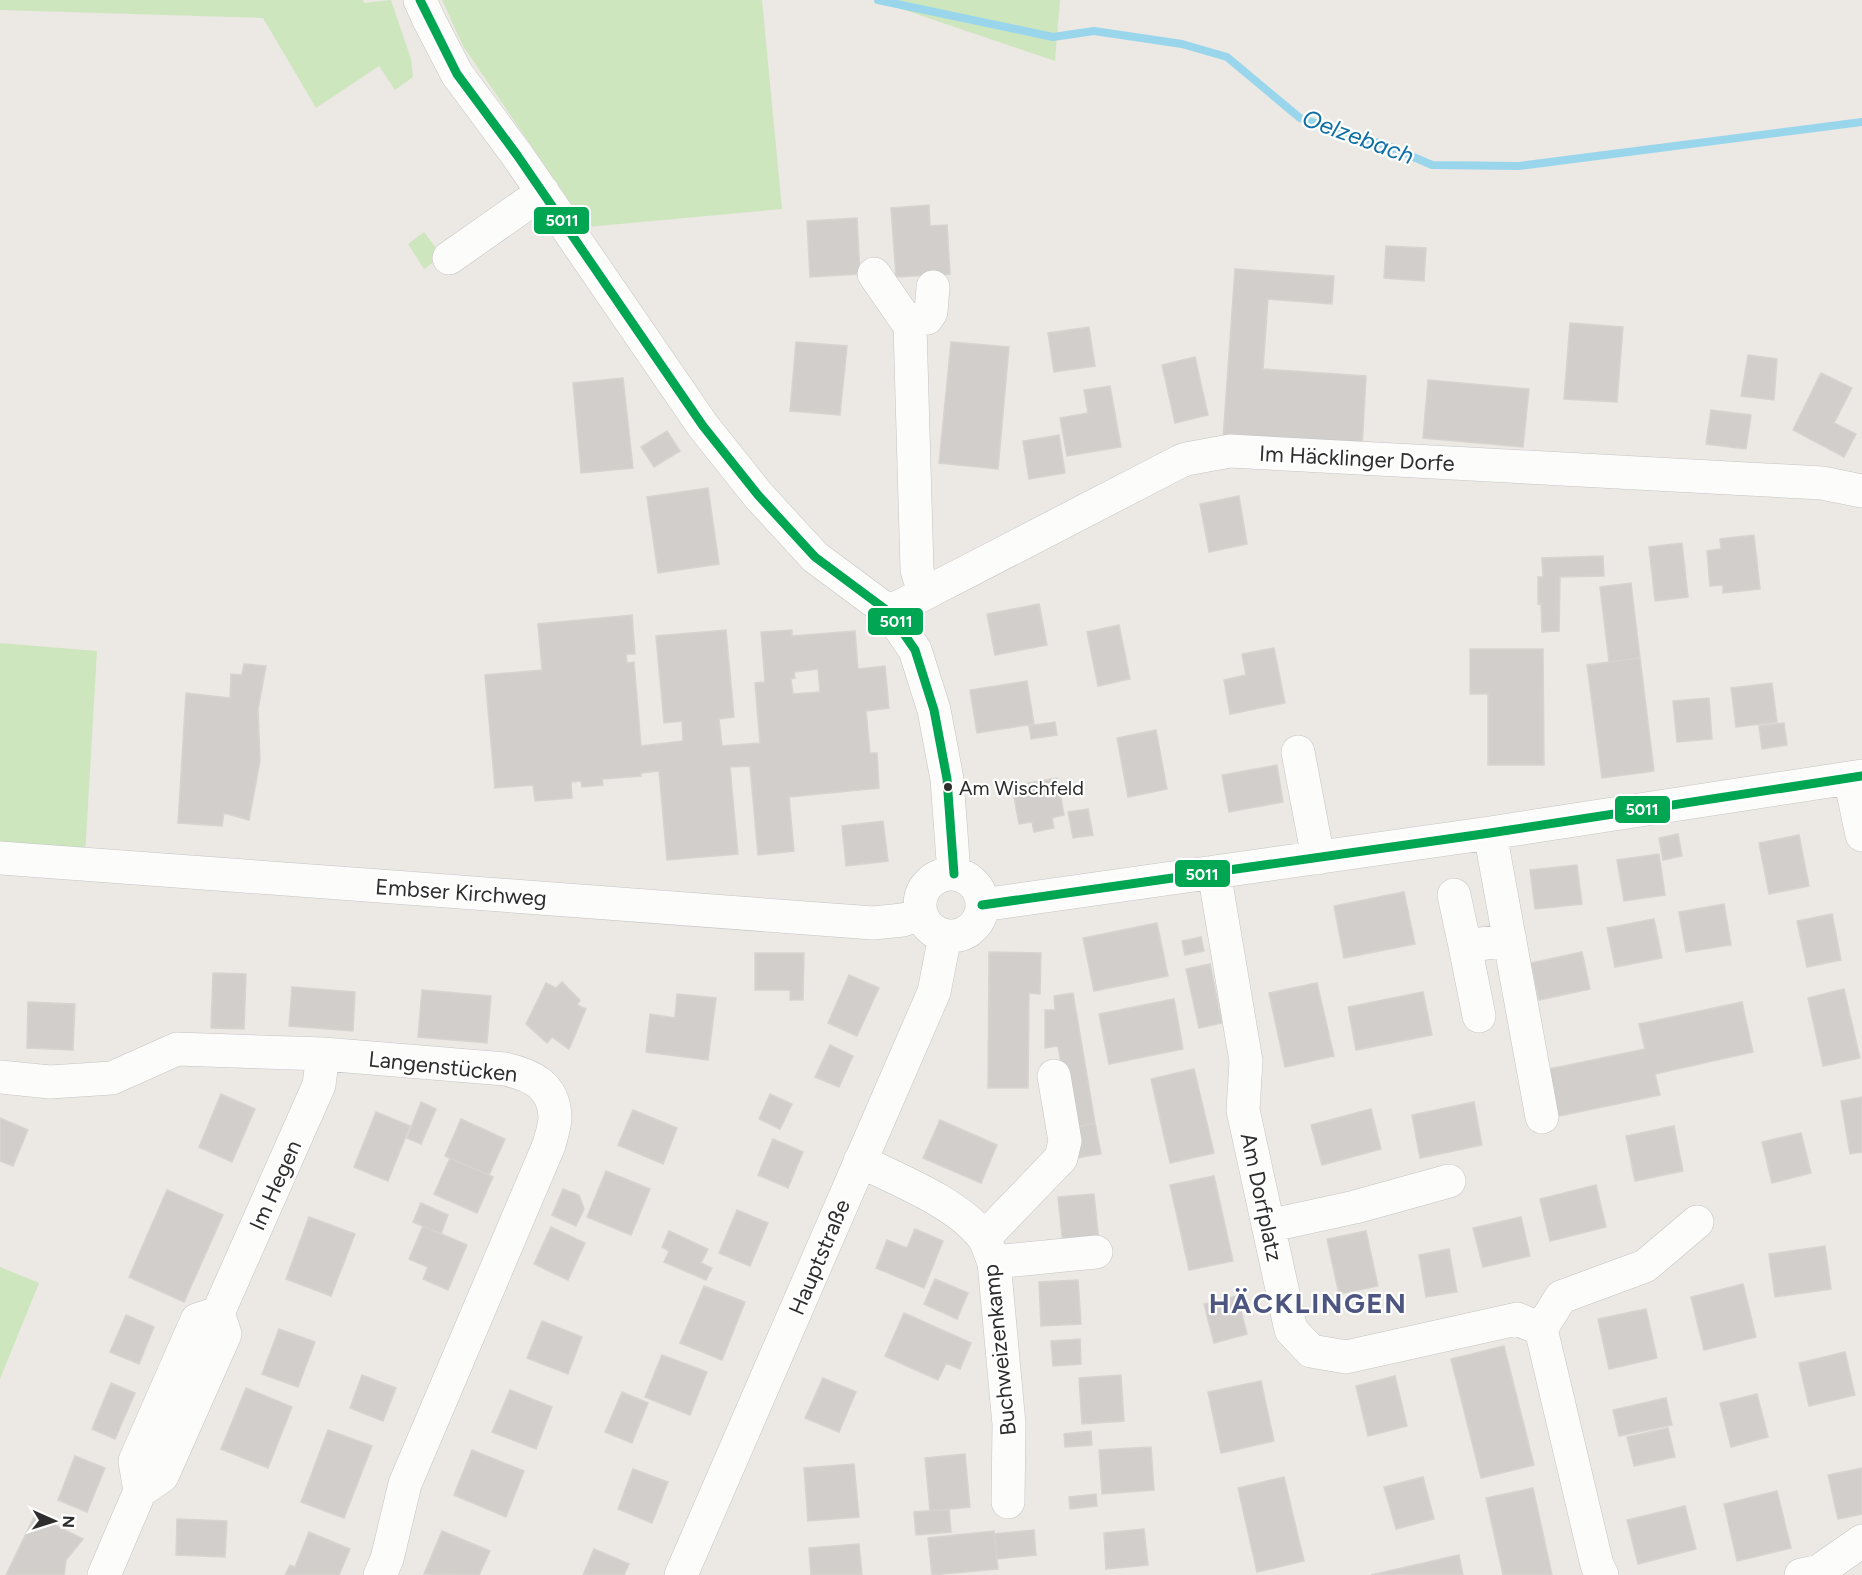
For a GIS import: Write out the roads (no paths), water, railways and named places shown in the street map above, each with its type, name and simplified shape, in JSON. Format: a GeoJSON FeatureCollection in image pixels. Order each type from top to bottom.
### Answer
{"type":"FeatureCollection","features":[{"type":"Feature","properties":{"kind":"street"},"geometry":{"type":"LineString","coordinates":[[420,0],[457,74],[543,192],[703,426],[758,495],[815,557],[889,612],[915,650],[934,710],[946,778],[954,874]]}},
{"type":"Feature","properties":{"kind":"street"},"geometry":{"type":"LineString","coordinates":[[449,258],[543,192]]}},
{"type":"Feature","properties":{"kind":"street"},"geometry":{"type":"LineString","coordinates":[[874,274],[910,326],[917,570],[924,593]]}},
{"type":"Feature","properties":{"kind":"street"},"geometry":{"type":"LineString","coordinates":[[910,326],[915,320],[927,318],[931,312],[933,287]]}},
{"type":"Feature","properties":{"kind":"street","name":"Im Häcklinger Dorfe"},"geometry":{"type":"LineString","coordinates":[[889,612],[1179,462],[1230,452],[1822,483],[1862,491]]}},
{"type":"Feature","properties":{"kind":"street"},"geometry":{"type":"LineString","coordinates":[[1298,752],[1318,858]]}},
{"type":"Feature","properties":{"kind":"street"},"geometry":{"type":"LineString","coordinates":[[982,905],[1490,833],[1856,777],[1862,835]]}},
{"type":"Feature","properties":{"kind":"street"},"geometry":{"type":"LineString","coordinates":[[1490,833],[1542,1117]]}},
{"type":"Feature","properties":{"kind":"street","name":"Embser Kirchweg"},"geometry":{"type":"LineString","coordinates":[[0,858],[873,923],[903,920],[920,914]]}},
{"type":"Feature","properties":{"kind":"street","name":"Am Dorfplatz"},"geometry":{"type":"LineString","coordinates":[[1214,872],[1246,1061],[1243,1110],[1291,1330],[1311,1351],[1346,1358],[1517,1319],[1541,1329]]}},
{"type":"Feature","properties":{"kind":"street"},"geometry":{"type":"LineString","coordinates":[[944,874],[954,874],[963,876],[977,888],[982,905],[977,923],[971,930],[954,937],[938,934],[927,926],[920,914],[919,903],[926,885],[944,874]]}},
{"type":"Feature","properties":{"kind":"street"},"geometry":{"type":"LineString","coordinates":[[1454,895],[1479,1016]]}},
{"type":"Feature","properties":{"kind":"street","name":"Hauptstraße"},"geometry":{"type":"LineString","coordinates":[[681,1575],[934,992],[945,936]]}},
{"type":"Feature","properties":{"kind":"street"},"geometry":{"type":"LineString","coordinates":[[1466,946],[1510,940]]}},
{"type":"Feature","properties":{"kind":"street","name":"Langenstücken"},"geometry":{"type":"LineString","coordinates":[[0,1077],[50,1082],[112,1078],[177,1049],[323,1054],[505,1069],[537,1080],[549,1095],[555,1117],[549,1145],[405,1484],[387,1559],[380,1575]]}},
{"type":"Feature","properties":{"kind":"street","name":"Im Hegen"},"geometry":{"type":"LineString","coordinates":[[104,1575],[140,1491],[135,1461],[197,1320],[218,1313],[319,1085],[323,1054]]}},
{"type":"Feature","properties":{"kind":"street"},"geometry":{"type":"LineString","coordinates":[[989,1250],[1060,1158],[1065,1141],[1054,1076]]}},
{"type":"Feature","properties":{"kind":"street","name":"Buchweizenkamp"},"geometry":{"type":"LineString","coordinates":[[860,1161],[964,1216],[989,1250],[1009,1424],[1008,1502]]}},
{"type":"Feature","properties":{"kind":"street"},"geometry":{"type":"LineString","coordinates":[[1268,1226],[1355,1207],[1449,1181]]}},
{"type":"Feature","properties":{"kind":"street"},"geometry":{"type":"LineString","coordinates":[[1602,1575],[1597,1565],[1541,1329],[1561,1297],[1645,1266],[1697,1222]]}},
{"type":"Feature","properties":{"kind":"street"},"geometry":{"type":"LineString","coordinates":[[989,1250],[1096,1252]]}},
{"type":"Feature","properties":{"kind":"street"},"geometry":{"type":"LineString","coordinates":[[1813,1574],[1862,1541]]}},
{"type":"Feature","properties":{"kind":"waterway","name":"Oelzebach"},"geometry":{"type":"LineString","coordinates":[[878,0],[1053,37],[1094,31],[1182,44],[1227,57],[1300,118],[1388,146],[1432,165],[1519,166],[1862,122]]}},
{"type":"Feature","properties":{"kind":"place","name":"Am Wischfeld"},"geometry":{"type":"Point","coordinates":[948,787]}},
{"type":"Feature","properties":{"kind":"district","name":"HÄCKLINGEN"},"geometry":{"type":"Point","coordinates":[1308,1303]}}]}
